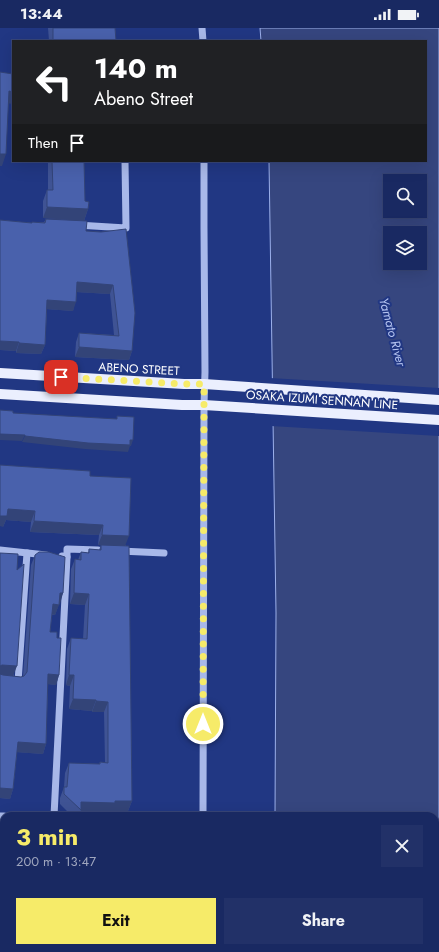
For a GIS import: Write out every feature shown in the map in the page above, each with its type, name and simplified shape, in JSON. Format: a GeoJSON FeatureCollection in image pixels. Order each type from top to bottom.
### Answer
{"type":"FeatureCollection","features":[{"type":"Feature","properties":{"kind":"main road","name":"ABENO STREET"},"geometry":{"type":"LineString","coordinates":[[0,373],[176,384],[204,384]]}},
{"type":"Feature","properties":{"kind":"main road","name":"OSAKA IZUMI SENNAN LINE"},"geometry":{"type":"LineString","coordinates":[[204,384],[439,400]]}},
{"type":"Feature","properties":{"kind":"main road"},"geometry":{"type":"LineString","coordinates":[[0,394],[204,405]]}},
{"type":"Feature","properties":{"kind":"main road","name":"OSAKA IZUMI SENNAN LINE"},"geometry":{"type":"LineString","coordinates":[[204,405],[439,420]]}},
{"type":"Feature","properties":{"kind":"street"},"geometry":{"type":"LineString","coordinates":[[202,28],[203,40]]}},
{"type":"Feature","properties":{"kind":"street"},"geometry":{"type":"LineString","coordinates":[[71,225],[126,228],[125,162]]}},
{"type":"Feature","properties":{"kind":"street"},"geometry":{"type":"LineString","coordinates":[[203,812],[204,162]]}},
{"type":"Feature","properties":{"kind":"street"},"geometry":{"type":"LineString","coordinates":[[54,812],[67,549],[164,553]]}},
{"type":"Feature","properties":{"kind":"street"},"geometry":{"type":"LineString","coordinates":[[0,550],[67,557]]}},
{"type":"Feature","properties":{"kind":"street"},"geometry":{"type":"LineString","coordinates":[[0,680],[18,682],[27,553]]}},
{"type":"Feature","properties":{"kind":"water","name":"Yamato River"},"geometry":{"type":"Polygon","coordinates":[[[260,28],[439,28],[439,812],[275,812],[276,613],[269,162],[427,162],[427,40],[261,40],[260,28]]]}},
{"type":"Feature","properties":{"kind":"pier"},"geometry":{"type":"Polygon","coordinates":[[[270,378],[439,388],[439,436],[271,426],[270,378]]]}},
{"type":"Feature","properties":{"kind":"building"},"geometry":{"type":"Polygon","coordinates":[[[53,28],[115,28],[116,40],[53,40],[53,28]]]}},
{"type":"Feature","properties":{"kind":"building"},"geometry":{"type":"Polygon","coordinates":[[[0,72],[12,74],[12,92],[9,91],[6,154],[0,154],[0,72]]]}},
{"type":"Feature","properties":{"kind":"building"},"geometry":{"type":"Polygon","coordinates":[[[52,162],[84,162],[85,201],[89,202],[88,209],[47,207],[47,190],[53,190],[52,162]]]}},
{"type":"Feature","properties":{"kind":"building"},"geometry":{"type":"Polygon","coordinates":[[[46,219],[87,221],[86,231],[101,232],[126,229],[135,313],[132,351],[79,347],[79,333],[119,336],[113,285],[77,282],[76,302],[47,300],[45,345],[0,341],[0,220],[45,223],[46,219]]]}},
{"type":"Feature","properties":{"kind":"building"},"geometry":{"type":"Polygon","coordinates":[[[0,410],[13,411],[13,413],[117,419],[117,416],[134,417],[133,440],[130,440],[130,445],[88,443],[25,435],[0,434],[0,410]]]}},
{"type":"Feature","properties":{"kind":"building"},"geometry":{"type":"Polygon","coordinates":[[[0,465],[90,471],[90,476],[131,478],[129,536],[102,535],[103,525],[34,521],[35,511],[8,509],[7,516],[0,516],[0,465]]]}},
{"type":"Feature","properties":{"kind":"building"},"geometry":{"type":"Polygon","coordinates":[[[101,545],[129,546],[132,801],[115,801],[115,803],[81,802],[81,810],[64,794],[64,787],[67,787],[69,763],[108,763],[108,702],[73,699],[74,675],[69,675],[71,638],[87,639],[89,594],[74,593],[75,559],[81,560],[81,552],[89,553],[89,549],[101,550],[101,545]]]}},
{"type":"Feature","properties":{"kind":"building"},"geometry":{"type":"Polygon","coordinates":[[[39,552],[49,552],[65,557],[63,593],[60,593],[59,605],[53,604],[50,632],[57,632],[57,638],[61,638],[59,675],[48,674],[46,744],[18,742],[13,789],[0,788],[0,674],[21,677],[27,672],[35,555],[39,552]]]}},
{"type":"Feature","properties":{"kind":"building"},"geometry":{"type":"Polygon","coordinates":[[[0,553],[18,554],[17,570],[24,564],[17,666],[0,666],[0,553]]]}},
{"type":"Feature","properties":{"kind":"route"},"geometry":{"type":"LineString","coordinates":[[61,377],[204,384],[203,724]]}}]}
